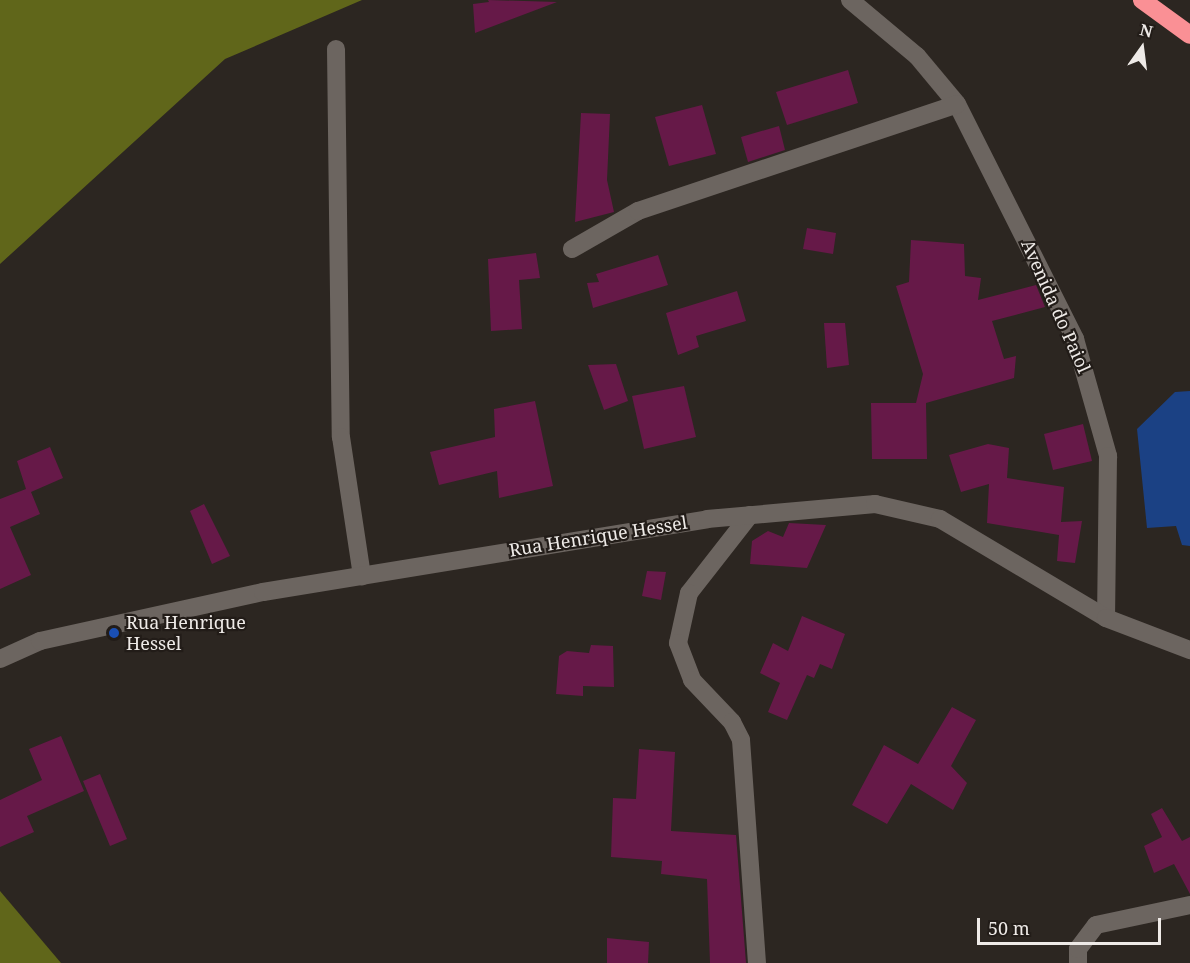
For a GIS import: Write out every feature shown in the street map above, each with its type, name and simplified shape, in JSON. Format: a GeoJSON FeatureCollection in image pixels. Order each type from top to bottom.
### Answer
{"type":"FeatureCollection","features":[{"type":"Feature","properties":{"kind":"highway"},"geometry":{"type":"LineString","coordinates":[[1142,0],[1190,35]]}},
{"type":"Feature","properties":{"kind":"street","name":"Avenida do Paiol"},"geometry":{"type":"LineString","coordinates":[[850,0],[917,56],[957,104],[1075,339],[1096,401],[1108,456],[1106,618]]}},
{"type":"Feature","properties":{"kind":"street"},"geometry":{"type":"LineString","coordinates":[[336,49],[341,437],[362,576]]}},
{"type":"Feature","properties":{"kind":"street"},"geometry":{"type":"LineString","coordinates":[[572,249],[638,211],[957,104]]}},
{"type":"Feature","properties":{"kind":"street","name":"Rua Henrique Hessel"},"geometry":{"type":"LineString","coordinates":[[0,659],[40,641],[263,592],[750,515],[875,504],[940,519],[1106,618]]}},
{"type":"Feature","properties":{"kind":"street"},"geometry":{"type":"LineString","coordinates":[[750,515],[689,593],[678,643],[687,673],[732,722],[741,740],[757,963]]}},
{"type":"Feature","properties":{"kind":"street"},"geometry":{"type":"LineString","coordinates":[[1106,618],[1190,650]]}},
{"type":"Feature","properties":{"kind":"street"},"geometry":{"type":"LineString","coordinates":[[1078,963],[1078,949],[1096,925],[1190,905]]}},
{"type":"Feature","properties":{"kind":"green space"},"geometry":{"type":"Polygon","coordinates":[[[0,0],[362,0],[225,59],[0,264],[0,0]]]}},
{"type":"Feature","properties":{"kind":"green space"},"geometry":{"type":"Polygon","coordinates":[[[0,891],[61,963],[0,963],[0,891]]]}},
{"type":"Feature","properties":{"kind":"water"},"geometry":{"type":"Polygon","coordinates":[[[1190,391],[1190,546],[1182,545],[1176,526],[1147,528],[1137,429],[1175,392],[1190,391]]]}},
{"type":"Feature","properties":{"kind":"building"},"geometry":{"type":"Polygon","coordinates":[[[488,0],[557,2],[475,33],[473,4],[489,2],[488,0]]]}},
{"type":"Feature","properties":{"kind":"building"},"geometry":{"type":"Polygon","coordinates":[[[848,70],[858,103],[787,125],[776,92],[848,70]]]}},
{"type":"Feature","properties":{"kind":"building"},"geometry":{"type":"Polygon","coordinates":[[[702,105],[716,154],[669,166],[655,117],[702,105]]]}},
{"type":"Feature","properties":{"kind":"building"},"geometry":{"type":"Polygon","coordinates":[[[581,113],[610,114],[607,180],[614,212],[575,222],[581,113]]]}},
{"type":"Feature","properties":{"kind":"building"},"geometry":{"type":"Polygon","coordinates":[[[779,126],[785,150],[748,162],[741,137],[779,126]]]}},
{"type":"Feature","properties":{"kind":"building"},"geometry":{"type":"Polygon","coordinates":[[[807,228],[836,233],[833,254],[803,249],[807,228]]]}},
{"type":"Feature","properties":{"kind":"building"},"geometry":{"type":"Polygon","coordinates":[[[911,240],[964,244],[965,276],[981,278],[978,300],[1036,285],[1045,307],[992,321],[1004,359],[1016,356],[1014,378],[926,403],[927,459],[872,459],[871,403],[916,403],[923,374],[896,286],[909,282],[911,240]]]}},
{"type":"Feature","properties":{"kind":"building"},"geometry":{"type":"Polygon","coordinates":[[[536,253],[540,278],[519,280],[522,329],[491,331],[488,259],[536,253]]]}},
{"type":"Feature","properties":{"kind":"building"},"geometry":{"type":"Polygon","coordinates":[[[658,255],[668,285],[593,308],[587,283],[599,282],[596,274],[658,255]]]}},
{"type":"Feature","properties":{"kind":"building"},"geometry":{"type":"Polygon","coordinates":[[[737,291],[746,321],[696,336],[699,347],[678,355],[666,313],[737,291]]]}},
{"type":"Feature","properties":{"kind":"building"},"geometry":{"type":"Polygon","coordinates":[[[824,323],[845,323],[849,365],[827,368],[824,323]]]}},
{"type":"Feature","properties":{"kind":"building"},"geometry":{"type":"Polygon","coordinates":[[[616,364],[628,401],[604,410],[588,365],[616,364]]]}},
{"type":"Feature","properties":{"kind":"building"},"geometry":{"type":"Polygon","coordinates":[[[684,386],[696,437],[644,449],[632,396],[684,386]]]}},
{"type":"Feature","properties":{"kind":"building"},"geometry":{"type":"Polygon","coordinates":[[[535,401],[553,486],[499,498],[497,471],[439,485],[430,452],[495,437],[494,409],[535,401]]]}},
{"type":"Feature","properties":{"kind":"building"},"geometry":{"type":"Polygon","coordinates":[[[1083,424],[1092,461],[1053,470],[1044,434],[1083,424]]]}},
{"type":"Feature","properties":{"kind":"building"},"geometry":{"type":"Polygon","coordinates":[[[988,444],[1009,448],[1007,478],[1064,487],[1061,522],[1082,521],[1075,563],[1057,561],[1059,535],[987,523],[989,484],[961,492],[949,455],[988,444]]]}},
{"type":"Feature","properties":{"kind":"building"},"geometry":{"type":"Polygon","coordinates":[[[50,447],[63,478],[31,492],[40,514],[10,527],[31,575],[0,589],[0,499],[26,489],[17,461],[50,447]]]}},
{"type":"Feature","properties":{"kind":"building"},"geometry":{"type":"Polygon","coordinates":[[[204,504],[230,556],[212,564],[190,511],[204,504]]]}},
{"type":"Feature","properties":{"kind":"building"},"geometry":{"type":"Polygon","coordinates":[[[789,523],[826,525],[807,568],[750,564],[752,541],[768,531],[783,537],[789,523]]]}},
{"type":"Feature","properties":{"kind":"building"},"geometry":{"type":"Polygon","coordinates":[[[647,571],[666,572],[661,600],[642,596],[647,571]]]}},
{"type":"Feature","properties":{"kind":"building"},"geometry":{"type":"Polygon","coordinates":[[[802,616],[845,634],[832,669],[820,664],[814,678],[807,675],[787,720],[768,712],[780,683],[760,673],[773,643],[788,651],[802,616]]]}},
{"type":"Feature","properties":{"kind":"building"},"geometry":{"type":"Polygon","coordinates":[[[591,645],[613,646],[614,687],[583,686],[583,696],[556,694],[559,656],[567,651],[589,653],[591,645]]]}},
{"type":"Feature","properties":{"kind":"building"},"geometry":{"type":"Polygon","coordinates":[[[952,707],[976,720],[951,766],[967,783],[953,810],[911,784],[887,824],[852,805],[884,745],[918,764],[952,707]]]}},
{"type":"Feature","properties":{"kind":"building"},"geometry":{"type":"Polygon","coordinates":[[[61,736],[84,791],[27,816],[34,832],[0,847],[0,800],[42,780],[29,749],[61,736]]]}},
{"type":"Feature","properties":{"kind":"building"},"geometry":{"type":"Polygon","coordinates":[[[639,749],[675,752],[671,831],[736,835],[746,963],[710,963],[707,879],[661,874],[662,861],[611,857],[613,798],[636,799],[639,749]]]}},
{"type":"Feature","properties":{"kind":"building"},"geometry":{"type":"Polygon","coordinates":[[[100,774],[127,839],[110,846],[83,781],[100,774]]]}},
{"type":"Feature","properties":{"kind":"building"},"geometry":{"type":"Polygon","coordinates":[[[1162,808],[1182,841],[1190,837],[1190,894],[1174,864],[1154,873],[1144,846],[1162,837],[1151,814],[1162,808]]]}},
{"type":"Feature","properties":{"kind":"building"},"geometry":{"type":"Polygon","coordinates":[[[607,938],[649,942],[648,963],[607,963],[607,938]]]}},
{"type":"Feature","properties":{"kind":"place","name":"Rua Henrique Hessel"},"geometry":{"type":"Point","coordinates":[114,633]}}]}
